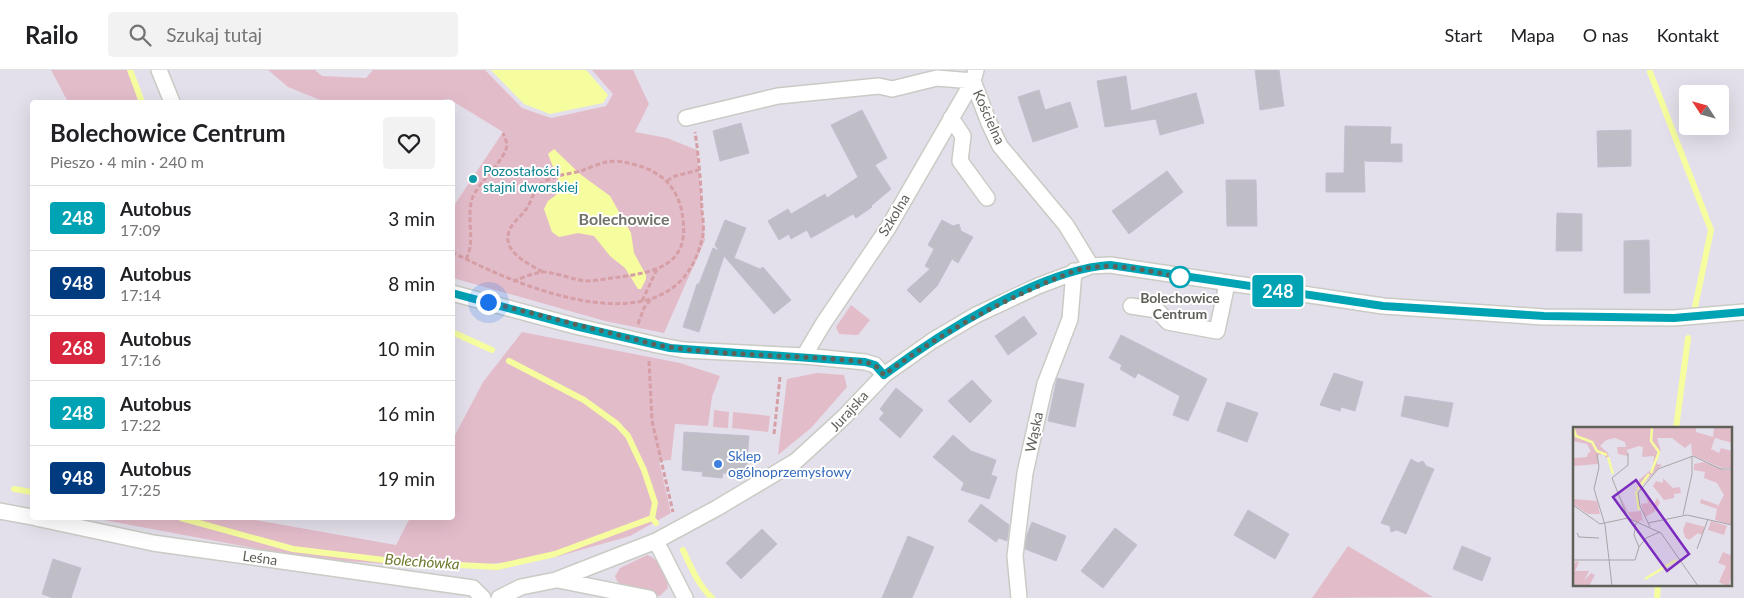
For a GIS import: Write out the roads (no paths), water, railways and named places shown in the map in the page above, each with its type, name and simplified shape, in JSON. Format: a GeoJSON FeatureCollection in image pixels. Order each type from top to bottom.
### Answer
{"type":"FeatureCollection","features":[{"type":"Feature","properties":{"kind":"street"},"geometry":{"type":"LineString","coordinates":[[159,70],[171,100]]}},
{"type":"Feature","properties":{"kind":"street","name":"Kościelna"},"geometry":{"type":"LineString","coordinates":[[690,117],[778,96],[879,86],[892,89],[936,78],[974,75],[989,124],[1000,146],[1066,225],[1091,266]]}},
{"type":"Feature","properties":{"kind":"street","name":"Szkolna"},"geometry":{"type":"LineString","coordinates":[[804,356],[823,324],[888,228],[974,75]]}},
{"type":"Feature","properties":{"kind":"street"},"geometry":{"type":"LineString","coordinates":[[951,118],[963,136],[960,162],[988,198]]}},
{"type":"Feature","properties":{"kind":"street","name":"Jurajska"},"geometry":{"type":"LineString","coordinates":[[499,598],[520,587],[556,580],[656,541],[762,482],[796,461],[831,430],[884,375],[932,341],[976,315],[1074,271],[1091,266],[1110,265],[1226,284],[1383,306],[1544,316],[1674,318],[1744,312]]}},
{"type":"Feature","properties":{"kind":"street","name":"Wąska"},"geometry":{"type":"LineString","coordinates":[[1019,598],[1015,556],[1025,474],[1045,384],[1070,319],[1074,271]]}},
{"type":"Feature","properties":{"kind":"street"},"geometry":{"type":"LineString","coordinates":[[1131,306],[1156,310],[1168,322],[1217,331],[1226,284]]}},
{"type":"Feature","properties":{"kind":"street"},"geometry":{"type":"LineString","coordinates":[[455,294],[575,326],[657,345],[684,350],[804,356],[865,362],[875,365],[884,375]]}},
{"type":"Feature","properties":{"kind":"street","name":"Leśna"},"geometry":{"type":"LineString","coordinates":[[0,511],[30,516]]}},
{"type":"Feature","properties":{"kind":"street","name":"Leśna"},"geometry":{"type":"LineString","coordinates":[[48,520],[153,543],[473,588],[483,598]]}},
{"type":"Feature","properties":{"kind":"street"},"geometry":{"type":"LineString","coordinates":[[656,541],[686,598]]}},
{"type":"Feature","properties":{"kind":"street"},"geometry":{"type":"LineString","coordinates":[[556,580],[649,598]]}},
{"type":"Feature","properties":{"kind":"waterway"},"geometry":{"type":"LineString","coordinates":[[130,70],[141,100]]}},
{"type":"Feature","properties":{"kind":"waterway"},"geometry":{"type":"LineString","coordinates":[[1650,72],[1711,230],[1695,307]]}},
{"type":"Feature","properties":{"kind":"waterway"},"geometry":{"type":"LineString","coordinates":[[455,333],[492,350]]}},
{"type":"Feature","properties":{"kind":"waterway"},"geometry":{"type":"LineString","coordinates":[[1676,427],[1688,338]]}},
{"type":"Feature","properties":{"kind":"waterway"},"geometry":{"type":"LineString","coordinates":[[509,361],[584,400],[617,424],[628,436],[644,470],[655,503],[652,518]]}},
{"type":"Feature","properties":{"kind":"waterway","name":"Bolechówka"},"geometry":{"type":"LineString","coordinates":[[14,489],[30,492]]}},
{"type":"Feature","properties":{"kind":"waterway","name":"Bolechówka"},"geometry":{"type":"LineString","coordinates":[[188,520],[293,549],[401,562],[497,567],[555,554],[652,518],[656,523]]}},
{"type":"Feature","properties":{"kind":"waterway","name":"Bolechówka"},"geometry":{"type":"LineString","coordinates":[[683,550],[699,582],[712,598]]}},
{"type":"Feature","properties":{"kind":"waterway"},"geometry":{"type":"LineString","coordinates":[[1657,598],[1658,586]]}},
{"type":"Feature","properties":{"kind":"place","name":"Pozostałości stajni dworskiej"},"geometry":{"type":"Point","coordinates":[473,179]}},
{"type":"Feature","properties":{"kind":"place","name":"Bolechowice Centrum"},"geometry":{"type":"Point","coordinates":[1180,277]}},
{"type":"Feature","properties":{"kind":"place","name":"Sklep ogólnoprzemysłowy"},"geometry":{"type":"Point","coordinates":[718,464]}},
{"type":"Feature","properties":{"kind":"district","name":"Bolechowice"},"geometry":{"type":"Point","coordinates":[624,219]}}]}
